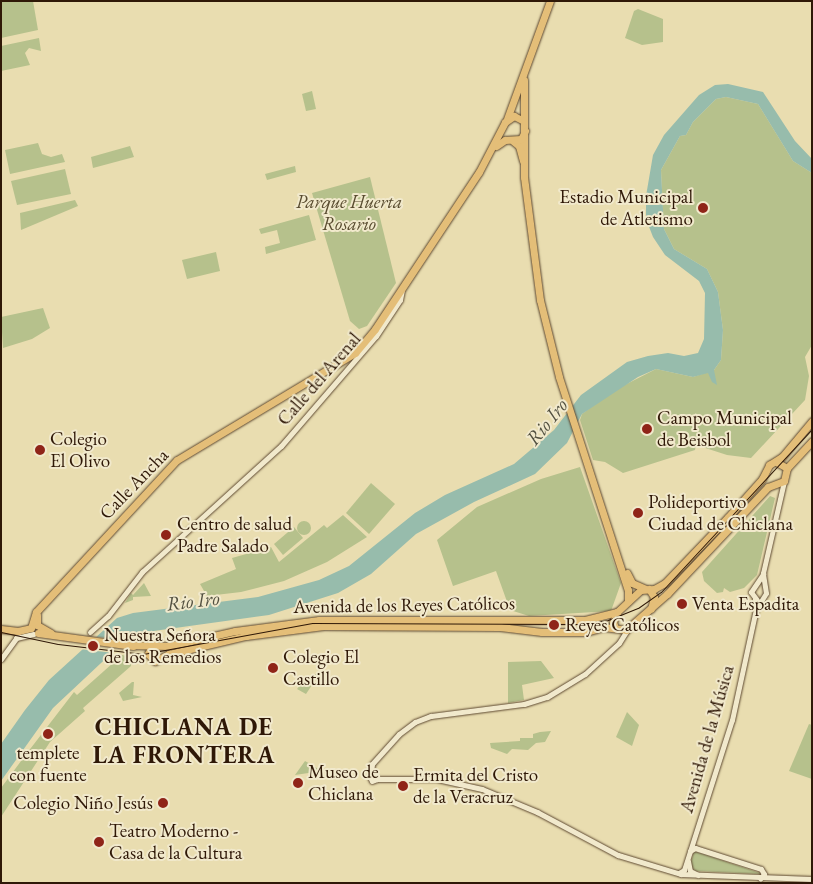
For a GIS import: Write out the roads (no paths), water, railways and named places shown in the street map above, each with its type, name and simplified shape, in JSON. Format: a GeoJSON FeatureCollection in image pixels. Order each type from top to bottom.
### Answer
{"type":"FeatureCollection","features":[{"type":"Feature","properties":{"kind":"main road"},"geometry":{"type":"LineString","coordinates":[[550,1],[524,80],[525,130],[523,149],[528,222],[540,300],[559,378],[582,451],[630,580],[648,589],[654,597],[651,609]]}},
{"type":"Feature","properties":{"kind":"main road","name":"Calle Ancha"},"geometry":{"type":"LineString","coordinates":[[35,629],[40,608],[177,460],[348,358],[376,325],[493,148],[524,80]]}},
{"type":"Feature","properties":{"kind":"main road"},"geometry":{"type":"LineString","coordinates":[[523,149],[504,134],[506,122],[514,116],[524,122]]}},
{"type":"Feature","properties":{"kind":"main road"},"geometry":{"type":"LineString","coordinates":[[493,148],[511,140],[520,139],[525,130]]}},
{"type":"Feature","properties":{"kind":"main road"},"geometry":{"type":"LineString","coordinates":[[616,629],[613,622],[617,612],[637,592],[665,583],[766,472],[769,465],[776,462],[812,421]]}},
{"type":"Feature","properties":{"kind":"main road"},"geometry":{"type":"LineString","coordinates":[[629,627],[651,609],[779,482],[787,468],[812,441]]}},
{"type":"Feature","properties":{"kind":"main road"},"geometry":{"type":"LineString","coordinates":[[776,462],[787,468]]}},
{"type":"Feature","properties":{"kind":"main road"},"geometry":{"type":"LineString","coordinates":[[766,472],[768,479],[779,482]]}},
{"type":"Feature","properties":{"kind":"main road"},"geometry":{"type":"LineString","coordinates":[[593,481],[628,590],[628,601]]}},
{"type":"Feature","properties":{"kind":"main road","name":"Avenida de los Reyes Católicos"},"geometry":{"type":"LineString","coordinates":[[153,644],[162,645],[312,620],[585,620],[617,612]]}},
{"type":"Feature","properties":{"kind":"main road","name":"Avenida de los Reyes Católicos"},"geometry":{"type":"LineString","coordinates":[[163,657],[246,636],[323,626],[500,627],[542,632],[629,627]]}},
{"type":"Feature","properties":{"kind":"main road"},"geometry":{"type":"LineString","coordinates":[[1,629],[35,629],[65,637],[128,645],[153,644]]}},
{"type":"Feature","properties":{"kind":"main road"},"geometry":{"type":"LineString","coordinates":[[148,652],[153,644]]}},
{"type":"Feature","properties":{"kind":"main road"},"geometry":{"type":"LineString","coordinates":[[128,645],[148,652],[153,660],[163,657],[162,645]]}},
{"type":"Feature","properties":{"kind":"street","name":"Calle del Arenal"},"geometry":{"type":"LineString","coordinates":[[90,632],[118,605],[142,572],[187,530],[244,482],[281,446],[376,336],[400,300],[401,287]]}},
{"type":"Feature","properties":{"kind":"street"},"geometry":{"type":"LineString","coordinates":[[763,573],[751,592],[755,599],[761,600],[766,593],[763,573],[780,495],[779,482]]}},
{"type":"Feature","properties":{"kind":"street"},"geometry":{"type":"LineString","coordinates":[[756,585],[764,587]]}},
{"type":"Feature","properties":{"kind":"street","name":"Avenida de la Música"},"geometry":{"type":"LineString","coordinates":[[755,599],[756,609]]}},
{"type":"Feature","properties":{"kind":"street","name":"Avenida de la Música"},"geometry":{"type":"LineString","coordinates":[[679,873],[688,858],[732,720],[756,609],[761,600]]}},
{"type":"Feature","properties":{"kind":"street"},"geometry":{"type":"LineString","coordinates":[[629,627],[617,644],[577,680],[542,699],[524,704],[431,716],[415,722],[399,734],[372,764],[371,775],[376,778],[437,779],[478,788],[531,809],[618,856],[679,873],[760,879],[812,879]]}},
{"type":"Feature","properties":{"kind":"street"},"geometry":{"type":"LineString","coordinates":[[1,659],[16,638],[35,629]]}},
{"type":"Feature","properties":{"kind":"street"},"geometry":{"type":"LineString","coordinates":[[616,629],[617,644]]}},
{"type":"Feature","properties":{"kind":"street"},"geometry":{"type":"LineString","coordinates":[[690,852],[695,848],[761,869],[764,874],[772,879]]}},
{"type":"Feature","properties":{"kind":"street"},"geometry":{"type":"LineString","coordinates":[[688,858],[690,870],[700,876]]}},
{"type":"Feature","properties":{"kind":"street"},"geometry":{"type":"LineString","coordinates":[[760,879],[764,874]]}},
{"type":"Feature","properties":{"kind":"tram line"},"geometry":{"type":"LineString","coordinates":[[1,632],[58,644],[143,654],[312,623],[581,624],[608,620],[638,608],[661,592],[812,429]]}},
{"type":"Feature","properties":{"kind":"place","name":"Estadio Municipal de Atletismo"},"geometry":{"type":"Point","coordinates":[703,208]}},
{"type":"Feature","properties":{"kind":"place","name":"Campo Municipal de Beisbol"},"geometry":{"type":"Point","coordinates":[647,429]}},
{"type":"Feature","properties":{"kind":"place","name":"Colegio El Olivo"},"geometry":{"type":"Point","coordinates":[40,450]}},
{"type":"Feature","properties":{"kind":"place","name":"Polideportivo Ciudad de Chiclana"},"geometry":{"type":"Point","coordinates":[638,513]}},
{"type":"Feature","properties":{"kind":"place","name":"Centro de salud Padre Salado"},"geometry":{"type":"Point","coordinates":[166,535]}},
{"type":"Feature","properties":{"kind":"place","name":"Venta Espadita"},"geometry":{"type":"Point","coordinates":[682,604]}},
{"type":"Feature","properties":{"kind":"place","name":"Reyes Católicos"},"geometry":{"type":"Point","coordinates":[554,625]}},
{"type":"Feature","properties":{"kind":"place","name":"Nuestra Señora de los Remedios"},"geometry":{"type":"Point","coordinates":[93,646]}},
{"type":"Feature","properties":{"kind":"place","name":"Colegio El Castillo"},"geometry":{"type":"Point","coordinates":[273,668]}},
{"type":"Feature","properties":{"kind":"place","name":"templete con fuente"},"geometry":{"type":"Point","coordinates":[48,734]}},
{"type":"Feature","properties":{"kind":"place","name":"Museo de Chiclana"},"geometry":{"type":"Point","coordinates":[298,783]}},
{"type":"Feature","properties":{"kind":"place","name":"Ermita del Cristo de la Veracruz"},"geometry":{"type":"Point","coordinates":[403,786]}},
{"type":"Feature","properties":{"kind":"place","name":"Colegio Niño Jesús"},"geometry":{"type":"Point","coordinates":[163,803]}},
{"type":"Feature","properties":{"kind":"place","name":"Teatro Moderno - Casa de la Cultura"},"geometry":{"type":"Point","coordinates":[99,842]}},
{"type":"Feature","properties":{"kind":"district","name":"CHICLANA DE LA FRONTERA"},"geometry":{"type":"Point","coordinates":[184,741]}},
{"type":"Feature","properties":{"kind":"park label","name":"Parque Huerta Rosario"},"geometry":{"type":"Point","coordinates":[349,213]}},
{"type":"Feature","properties":{"kind":"water label","name":"Rio Iro"},"geometry":{"type":"Point","coordinates":[547,422]}},
{"type":"Feature","properties":{"kind":"water label","name":"Rio Iro"},"geometry":{"type":"Point","coordinates":[193,601]}}]}
